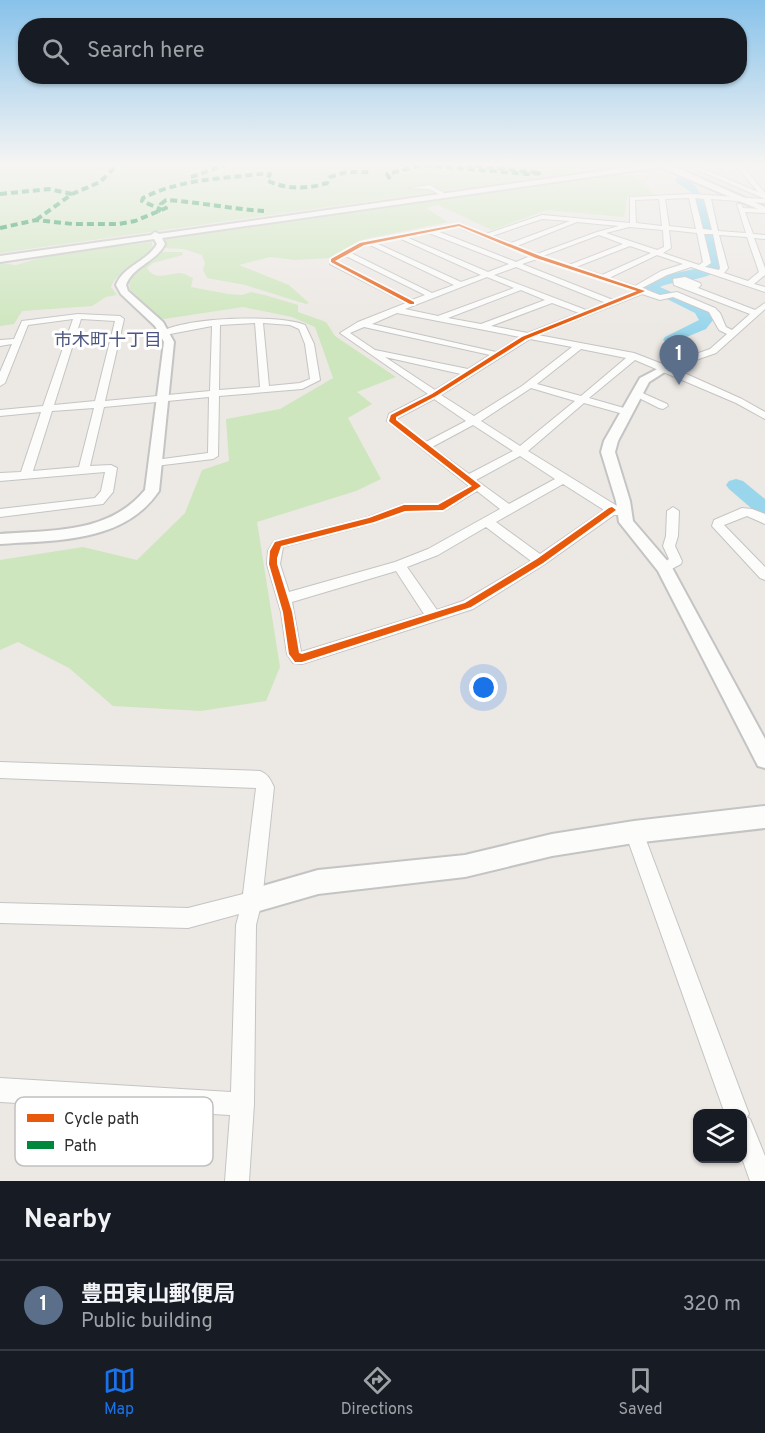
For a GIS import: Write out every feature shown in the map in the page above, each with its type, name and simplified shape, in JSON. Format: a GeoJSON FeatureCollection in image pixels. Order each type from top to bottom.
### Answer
{"type":"FeatureCollection","features":[{"type":"Feature","properties":{"kind":"street"},"geometry":{"type":"LineString","coordinates":[[156,235],[264,219]]}},
{"type":"Feature","properties":{"kind":"street"},"geometry":{"type":"LineString","coordinates":[[0,257],[269,219]]}},
{"type":"Feature","properties":{"kind":"street"},"geometry":{"type":"LineString","coordinates":[[486,236],[537,219]]}},
{"type":"Feature","properties":{"kind":"street"},"geometry":{"type":"LineString","coordinates":[[562,219],[765,237]]}},
{"type":"Feature","properties":{"kind":"street"},"geometry":{"type":"LineString","coordinates":[[630,219],[630,226]]}},
{"type":"Feature","properties":{"kind":"street"},"geometry":{"type":"LineString","coordinates":[[602,278],[668,249],[665,219]]}},
{"type":"Feature","properties":{"kind":"street"},"geometry":{"type":"LineString","coordinates":[[702,219],[724,267],[721,272],[712,273]]}},
{"type":"Feature","properties":{"kind":"street"},"geometry":{"type":"LineString","coordinates":[[699,268],[707,262],[708,219]]}},
{"type":"Feature","properties":{"kind":"street"},"geometry":{"type":"LineString","coordinates":[[745,219],[763,273],[748,285]]}},
{"type":"Feature","properties":{"kind":"street"},"geometry":{"type":"LineString","coordinates":[[510,246],[579,220]]}},
{"type":"Feature","properties":{"kind":"street"},"geometry":{"type":"LineString","coordinates":[[412,303],[333,262],[369,242],[459,225],[538,257],[716,313],[722,328],[732,334]]}},
{"type":"Feature","properties":{"kind":"street"},"geometry":{"type":"LineString","coordinates":[[630,226],[599,233],[412,303],[361,324],[344,334],[520,452],[618,512],[631,531],[664,568],[765,759]]}},
{"type":"Feature","properties":{"kind":"street"},"geometry":{"type":"LineString","coordinates":[[429,230],[614,303]]}},
{"type":"Feature","properties":{"kind":"street"},"geometry":{"type":"LineString","coordinates":[[599,233],[765,290]]}},
{"type":"Feature","properties":{"kind":"street"},"geometry":{"type":"LineString","coordinates":[[0,539],[88,530],[120,520],[144,504],[152,491],[170,348],[165,332],[124,292],[121,285],[127,273],[158,250],[160,244],[156,235]]}},
{"type":"Feature","properties":{"kind":"street"},"geometry":{"type":"LineString","coordinates":[[399,236],[488,275],[588,314]]}},
{"type":"Feature","properties":{"kind":"street"},"geometry":{"type":"LineString","coordinates":[[369,242],[461,285]]}},
{"type":"Feature","properties":{"kind":"street"},"geometry":{"type":"LineString","coordinates":[[569,267],[628,244]]}},
{"type":"Feature","properties":{"kind":"street"},"geometry":{"type":"LineString","coordinates":[[346,253],[432,296]]}},
{"type":"Feature","properties":{"kind":"street"},"geometry":{"type":"LineString","coordinates":[[508,509],[391,419],[471,373],[524,338],[614,303],[664,273],[690,265]]}},
{"type":"Feature","properties":{"kind":"street"},"geometry":{"type":"LineString","coordinates":[[440,318],[520,288]]}},
{"type":"Feature","properties":{"kind":"street"},"geometry":{"type":"LineString","coordinates":[[691,289],[756,314]]}},
{"type":"Feature","properties":{"kind":"street"},"geometry":{"type":"LineString","coordinates":[[482,327],[552,300]]}},
{"type":"Feature","properties":{"kind":"street"},"geometry":{"type":"LineString","coordinates":[[618,512],[608,452],[611,441],[645,380],[665,368],[706,355],[765,305]]}},
{"type":"Feature","properties":{"kind":"street"},"geometry":{"type":"LineString","coordinates":[[396,310],[634,356],[739,400],[765,416]]}},
{"type":"Feature","properties":{"kind":"street"},"geometry":{"type":"LineString","coordinates":[[26,474],[78,316]]}},
{"type":"Feature","properties":{"kind":"street"},"geometry":{"type":"LineString","coordinates":[[0,383],[25,322],[78,316],[120,319],[84,469]]}},
{"type":"Feature","properties":{"kind":"street"},"geometry":{"type":"LineString","coordinates":[[259,321],[265,390]]}},
{"type":"Feature","properties":{"kind":"street"},"geometry":{"type":"LineString","coordinates":[[0,413],[265,390],[302,386],[315,380],[312,355],[305,330],[291,322],[216,323],[191,325],[165,332]]}},
{"type":"Feature","properties":{"kind":"street"},"geometry":{"type":"LineString","coordinates":[[155,463],[213,456],[216,323]]}},
{"type":"Feature","properties":{"kind":"street"},"geometry":{"type":"LineString","coordinates":[[361,324],[500,355]]}},
{"type":"Feature","properties":{"kind":"street"},"geometry":{"type":"LineString","coordinates":[[0,343],[18,341]]}},
{"type":"Feature","properties":{"kind":"street"},"geometry":{"type":"LineString","coordinates":[[425,446],[475,422],[530,385],[580,345]]}},
{"type":"Feature","properties":{"kind":"street"},"geometry":{"type":"LineString","coordinates":[[370,351],[471,373]]}},
{"type":"Feature","properties":{"kind":"street"},"geometry":{"type":"LineString","coordinates":[[618,512],[468,605],[298,658],[294,654],[284,599],[273,572],[274,550],[278,544],[371,520],[404,508],[440,508],[520,452],[634,356]]}},
{"type":"Feature","properties":{"kind":"street"},"geometry":{"type":"LineString","coordinates":[[530,385],[627,412]]}},
{"type":"Feature","properties":{"kind":"street"},"geometry":{"type":"LineString","coordinates":[[639,394],[663,406]]}},
{"type":"Feature","properties":{"kind":"street"},"geometry":{"type":"LineString","coordinates":[[0,477],[111,468],[107,492],[99,501],[0,513]]}},
{"type":"Feature","properties":{"kind":"street"},"geometry":{"type":"LineString","coordinates":[[284,599],[399,565],[432,552],[563,479]]}},
{"type":"Feature","properties":{"kind":"street"},"geometry":{"type":"LineString","coordinates":[[765,520],[754,512],[745,510],[718,523],[717,526],[765,575]]}},
{"type":"Feature","properties":{"kind":"street"},"geometry":{"type":"LineString","coordinates":[[664,568],[676,561],[669,546],[672,536],[673,511]]}},
{"type":"Feature","properties":{"kind":"street"},"geometry":{"type":"LineString","coordinates":[[487,522],[540,561]]}},
{"type":"Feature","properties":{"kind":"street"},"geometry":{"type":"LineString","coordinates":[[399,565],[434,617]]}},
{"type":"Feature","properties":{"kind":"street"},"geometry":{"type":"LineString","coordinates":[[0,770],[260,780],[265,787],[252,901],[246,925],[242,1104],[237,1181]]}},
{"type":"Feature","properties":{"kind":"street"},"geometry":{"type":"LineString","coordinates":[[0,913],[188,918],[318,882],[465,866],[552,845],[634,832],[765,817]]}},
{"type":"Feature","properties":{"kind":"street"},"geometry":{"type":"LineString","coordinates":[[634,832],[736,1109]]}},
{"type":"Feature","properties":{"kind":"street"},"geometry":{"type":"LineString","coordinates":[[0,1090],[121,1097]]}},
{"type":"Feature","properties":{"kind":"street"},"geometry":{"type":"LineString","coordinates":[[213,1102],[242,1104]]}},
{"type":"Feature","properties":{"kind":"street"},"geometry":{"type":"LineString","coordinates":[[747,1140],[762,1181]]}},
{"type":"Feature","properties":{"kind":"green space"},"geometry":{"type":"Polygon","coordinates":[[[0,219],[241,219],[0,253],[0,219]]]}},
{"type":"Feature","properties":{"kind":"green space"},"geometry":{"type":"Polygon","coordinates":[[[295,219],[443,219],[448,222],[365,239],[330,258],[295,260],[270,257],[239,265],[289,285],[309,303],[306,304],[245,285],[207,278],[203,270],[205,263],[202,255],[184,249],[163,248],[162,241],[168,237],[295,219]]]}},
{"type":"Feature","properties":{"kind":"green space"},"geometry":{"type":"Polygon","coordinates":[[[468,219],[522,219],[492,230],[468,219]]]}},
{"type":"Feature","properties":{"kind":"green space"},"geometry":{"type":"Polygon","coordinates":[[[152,242],[147,256],[115,280],[111,287],[117,295],[106,297],[92,306],[22,311],[14,324],[0,326],[0,263],[16,265],[53,254],[152,242]]]}},
{"type":"Feature","properties":{"kind":"green space"},"geometry":{"type":"Polygon","coordinates":[[[161,252],[182,252],[183,255],[153,263],[147,268],[157,276],[179,273],[193,278],[191,287],[228,294],[242,295],[251,292],[298,305],[298,312],[326,322],[335,336],[396,377],[357,392],[372,404],[348,418],[381,479],[356,491],[257,522],[280,667],[266,701],[201,711],[113,706],[69,668],[18,642],[0,650],[0,560],[83,547],[137,560],[185,513],[202,470],[229,461],[226,419],[280,409],[333,378],[315,327],[292,317],[243,307],[164,319],[145,308],[131,291],[130,278],[161,252]]]}},
{"type":"Feature","properties":{"kind":"waterway"},"geometry":{"type":"LineString","coordinates":[[670,340],[701,326],[706,320],[700,310],[649,287],[670,278],[704,273],[715,268],[705,219]]}},
{"type":"Feature","properties":{"kind":"waterway"},"geometry":{"type":"LineString","coordinates":[[736,485],[765,509]]}},
{"type":"Feature","properties":{"kind":"marked path"},"geometry":{"type":"LineString","coordinates":[[0,228],[36,220],[73,224],[118,224],[139,219]]}},
{"type":"Feature","properties":{"kind":"cycle path"},"geometry":{"type":"LineString","coordinates":[[412,303],[333,260],[362,244],[459,225],[538,257],[642,291],[524,338],[434,395],[393,416],[392,421],[477,486],[440,508],[404,508],[371,520],[278,544],[273,558],[274,571],[288,612],[294,654],[298,659],[468,605],[540,561],[612,510]]}},
{"type":"Feature","properties":{"kind":"place","name":"豊田東山郵便局"},"geometry":{"type":"Point","coordinates":[679,385]}},
{"type":"Feature","properties":{"kind":"district","name":"市木町十丁目"},"geometry":{"type":"Point","coordinates":[108,341]}}]}
